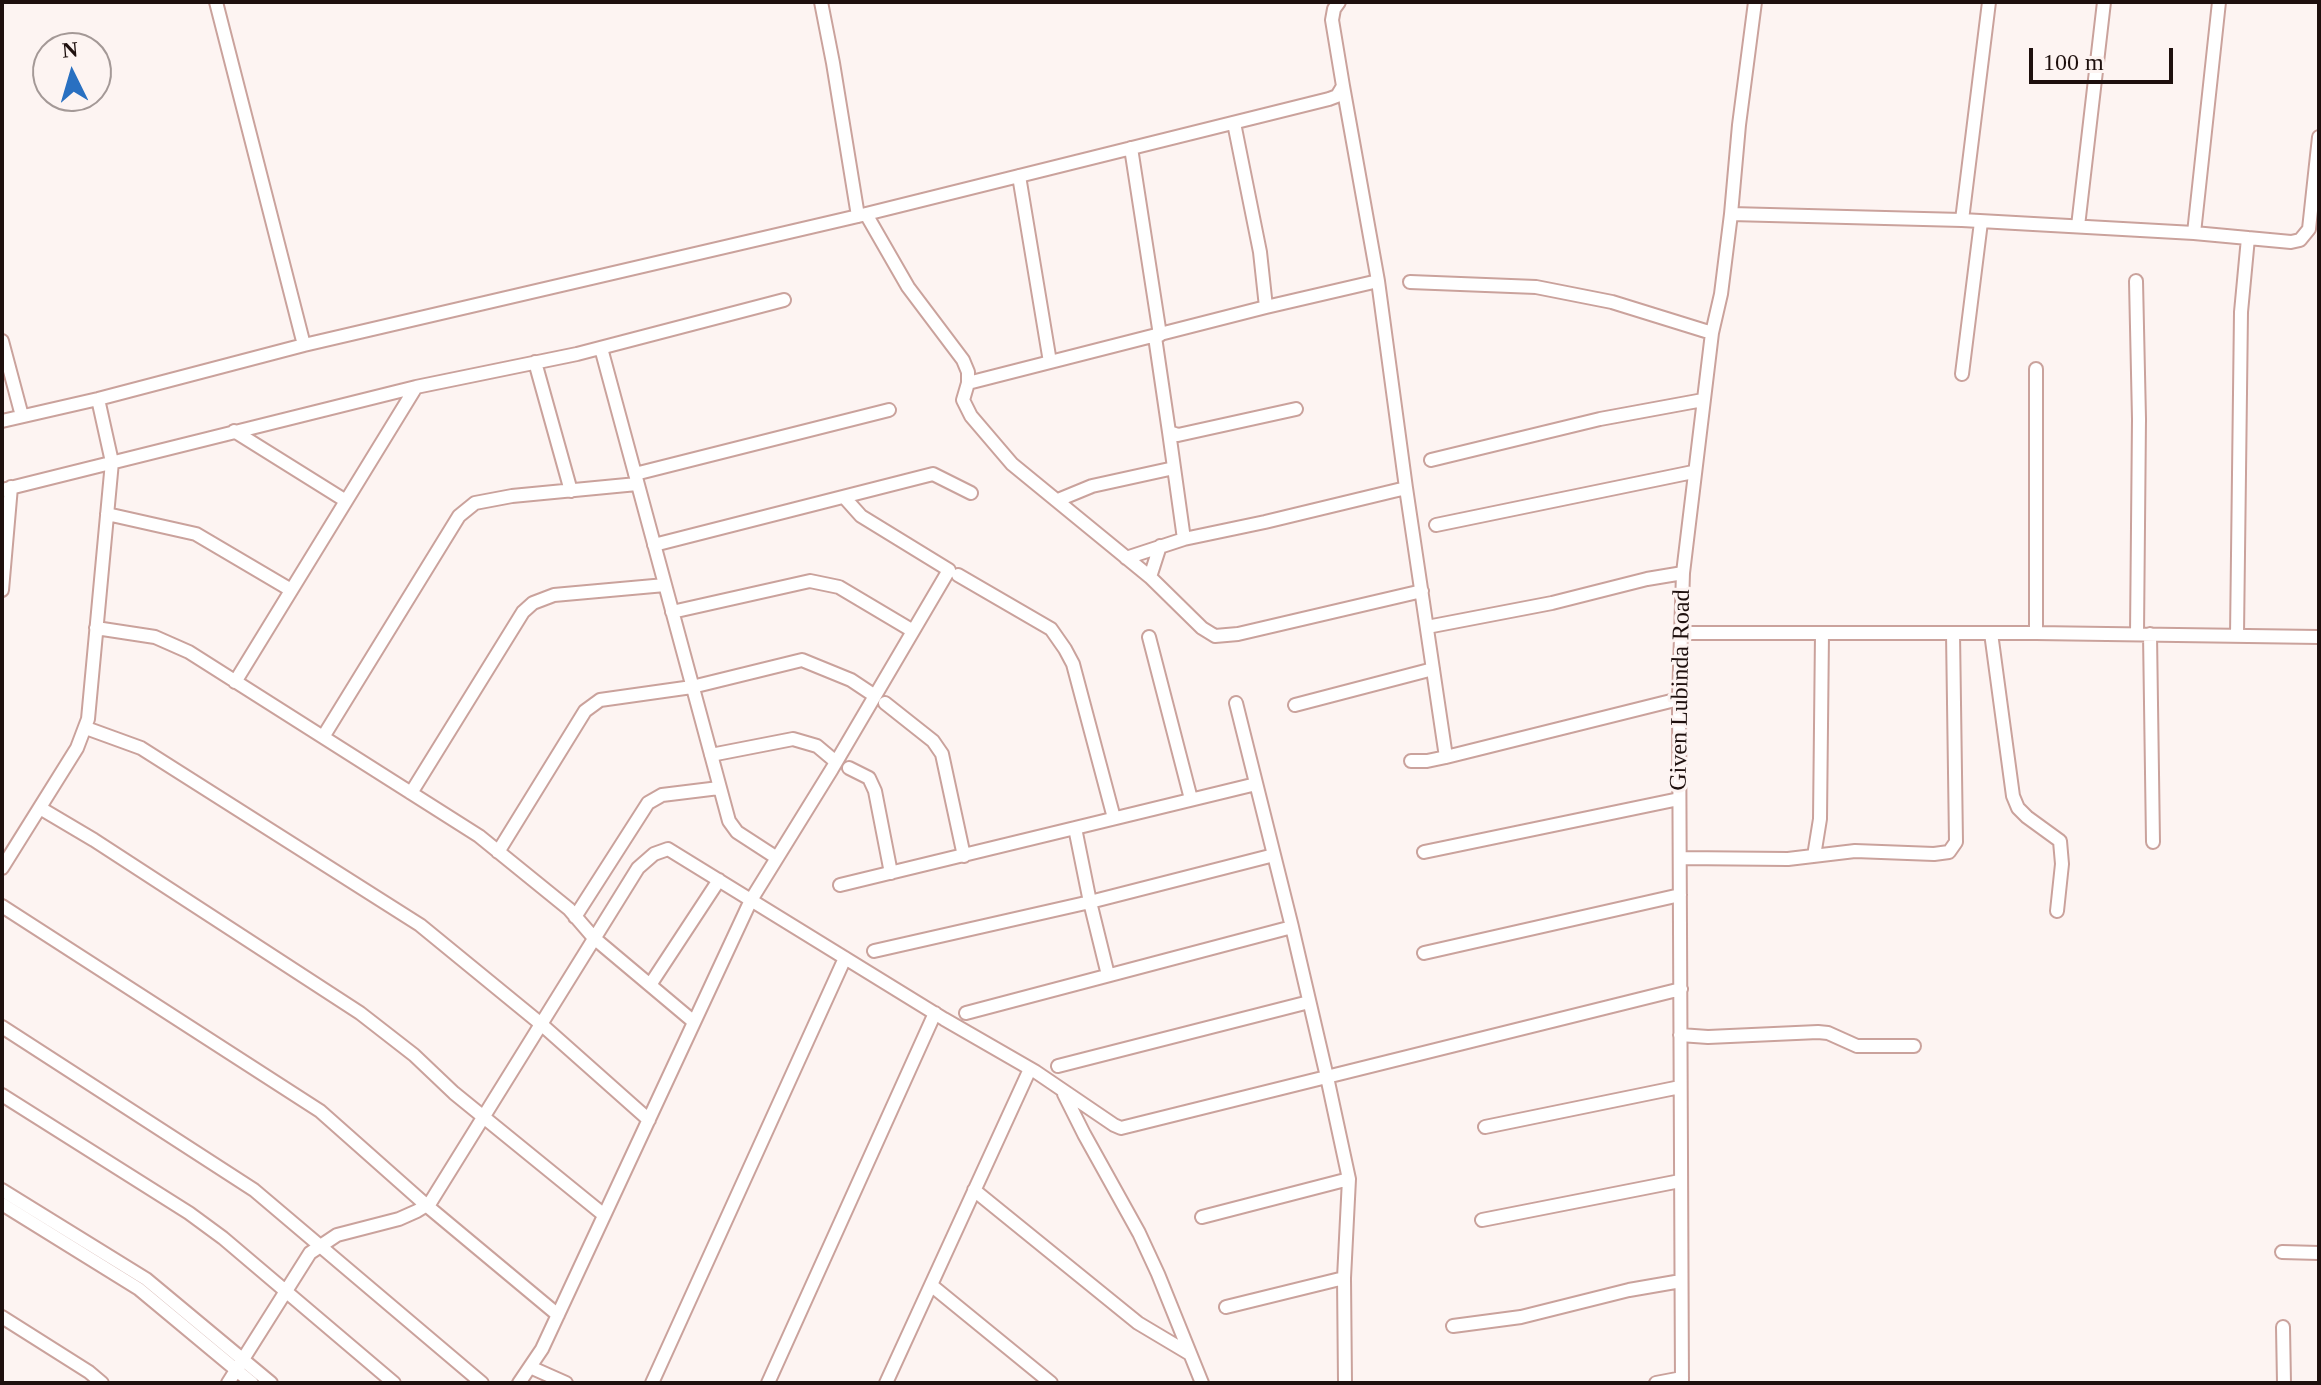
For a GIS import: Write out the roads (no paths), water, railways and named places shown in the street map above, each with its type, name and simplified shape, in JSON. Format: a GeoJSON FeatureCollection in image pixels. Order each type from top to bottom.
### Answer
{"type":"FeatureCollection","features":[{"type":"Feature","properties":{"kind":"street"},"geometry":{"type":"LineString","coordinates":[[216,2],[304,345]]}},
{"type":"Feature","properties":{"kind":"street"},"geometry":{"type":"LineString","coordinates":[[821,2],[862,215],[908,287],[963,360],[972,379],[963,400],[971,416],[1012,464],[1150,577],[1202,628],[1215,636],[1238,634],[1422,591]]}},
{"type":"Feature","properties":{"kind":"street"},"geometry":{"type":"LineString","coordinates":[[1339,2],[1332,20],[1342,95],[1378,281],[1446,757]]}},
{"type":"Feature","properties":{"kind":"street","name":"Given Lubinda Road"},"geometry":{"type":"LineString","coordinates":[[1682,1381],[1679,699],[1683,573],[1693,472],[1712,333],[1721,294],[1755,2]]}},
{"type":"Feature","properties":{"kind":"street"},"geometry":{"type":"LineString","coordinates":[[1962,220],[1989,2]]}},
{"type":"Feature","properties":{"kind":"street"},"geometry":{"type":"LineString","coordinates":[[2078,226],[2104,2]]}},
{"type":"Feature","properties":{"kind":"street"},"geometry":{"type":"LineString","coordinates":[[2194,233],[2219,2]]}},
{"type":"Feature","properties":{"kind":"street"},"geometry":{"type":"LineString","coordinates":[[2,421],[304,345],[862,215],[1342,95]]}},
{"type":"Feature","properties":{"kind":"street"},"geometry":{"type":"LineString","coordinates":[[1234,123],[1260,252],[1266,307]]}},
{"type":"Feature","properties":{"kind":"street"},"geometry":{"type":"LineString","coordinates":[[1731,214],[1962,220],[2194,233],[2291,242],[2300,240],[2309,229],[2319,137]]}},
{"type":"Feature","properties":{"kind":"street"},"geometry":{"type":"LineString","coordinates":[[1131,148],[1184,539]]}},
{"type":"Feature","properties":{"kind":"street"},"geometry":{"type":"LineString","coordinates":[[1019,176],[1050,362]]}},
{"type":"Feature","properties":{"kind":"street"},"geometry":{"type":"LineString","coordinates":[[1962,374],[1981,222]]}},
{"type":"Feature","properties":{"kind":"street"},"geometry":{"type":"LineString","coordinates":[[2237,635],[2241,312],[2248,238]]}},
{"type":"Feature","properties":{"kind":"street"},"geometry":{"type":"LineString","coordinates":[[972,379],[1378,281]]}},
{"type":"Feature","properties":{"kind":"street"},"geometry":{"type":"LineString","coordinates":[[2136,281],[2144,634],[2153,842]]}},
{"type":"Feature","properties":{"kind":"street"},"geometry":{"type":"LineString","coordinates":[[1410,282],[1536,287],[1612,302],[1712,333]]}},
{"type":"Feature","properties":{"kind":"street"},"geometry":{"type":"LineString","coordinates":[[2,590],[7,489],[416,387],[601,348],[784,300]]}},
{"type":"Feature","properties":{"kind":"street"},"geometry":{"type":"LineString","coordinates":[[2,341],[22,416]]}},
{"type":"Feature","properties":{"kind":"street"},"geometry":{"type":"LineString","coordinates":[[601,348],[729,821],[737,832],[777,858]]}},
{"type":"Feature","properties":{"kind":"street"},"geometry":{"type":"LineString","coordinates":[[535,362],[571,491]]}},
{"type":"Feature","properties":{"kind":"street"},"geometry":{"type":"LineString","coordinates":[[2036,369],[2036,633]]}},
{"type":"Feature","properties":{"kind":"street"},"geometry":{"type":"LineString","coordinates":[[235,682],[416,387]]}},
{"type":"Feature","properties":{"kind":"street"},"geometry":{"type":"LineString","coordinates":[[2,868],[77,748],[86,728],[112,462],[98,399]]}},
{"type":"Feature","properties":{"kind":"street"},"geometry":{"type":"LineString","coordinates":[[1431,460],[1600,419],[1703,400]]}},
{"type":"Feature","properties":{"kind":"street"},"geometry":{"type":"LineString","coordinates":[[1169,432],[1178,435],[1296,409]]}},
{"type":"Feature","properties":{"kind":"street"},"geometry":{"type":"LineString","coordinates":[[323,737],[459,516],[475,503],[636,479],[889,410]]}},
{"type":"Feature","properties":{"kind":"street"},"geometry":{"type":"LineString","coordinates":[[234,431],[346,501]]}},
{"type":"Feature","properties":{"kind":"street"},"geometry":{"type":"LineString","coordinates":[[1058,500],[1092,486],[1174,468]]}},
{"type":"Feature","properties":{"kind":"street"},"geometry":{"type":"LineString","coordinates":[[1436,525],[1693,472]]}},
{"type":"Feature","properties":{"kind":"street"},"geometry":{"type":"LineString","coordinates":[[654,545],[933,474],[971,493]]}},
{"type":"Feature","properties":{"kind":"street"},"geometry":{"type":"LineString","coordinates":[[1126,558],[1184,539],[1406,488]]}},
{"type":"Feature","properties":{"kind":"street"},"geometry":{"type":"LineString","coordinates":[[519,1383],[542,1349],[751,900],[836,762],[880,700],[913,631],[949,570],[861,516],[844,497]]}},
{"type":"Feature","properties":{"kind":"street"},"geometry":{"type":"LineString","coordinates":[[107,514],[196,534],[291,590]]}},
{"type":"Feature","properties":{"kind":"street"},"geometry":{"type":"LineString","coordinates":[[1150,577],[1160,546]]}},
{"type":"Feature","properties":{"kind":"street"},"geometry":{"type":"LineString","coordinates":[[1427,627],[1683,573]]}},
{"type":"Feature","properties":{"kind":"street"},"geometry":{"type":"LineString","coordinates":[[958,575],[1051,629],[1065,649],[1073,664],[1114,818]]}},
{"type":"Feature","properties":{"kind":"street"},"geometry":{"type":"LineString","coordinates":[[672,612],[810,581],[839,587],[913,631]]}},
{"type":"Feature","properties":{"kind":"street"},"geometry":{"type":"LineString","coordinates":[[411,793],[523,612],[533,603],[554,595],[665,585]]}},
{"type":"Feature","properties":{"kind":"street"},"geometry":{"type":"LineString","coordinates":[[96,628],[155,637],[189,652],[479,836],[694,1022]]}},
{"type":"Feature","properties":{"kind":"street"},"geometry":{"type":"LineString","coordinates":[[1680,633],[2319,637]]}},
{"type":"Feature","properties":{"kind":"street"},"geometry":{"type":"LineString","coordinates":[[1814,856],[1820,819],[1822,633]]}},
{"type":"Feature","properties":{"kind":"street"},"geometry":{"type":"LineString","coordinates":[[1680,858],[1788,859],[1855,851],[1949,852],[1956,842],[1953,633]]}},
{"type":"Feature","properties":{"kind":"street"},"geometry":{"type":"LineString","coordinates":[[1991,633],[2013,796],[2018,808],[2027,817],[2060,841],[2062,851],[2057,911]]}},
{"type":"Feature","properties":{"kind":"street"},"geometry":{"type":"LineString","coordinates":[[1149,637],[1191,799]]}},
{"type":"Feature","properties":{"kind":"street"},"geometry":{"type":"LineString","coordinates":[[498,852],[585,711],[593,704],[615,697],[692,687],[802,660],[851,680],[938,747],[944,761],[964,856]]}},
{"type":"Feature","properties":{"kind":"street"},"geometry":{"type":"LineString","coordinates":[[1295,705],[1433,669]]}},
{"type":"Feature","properties":{"kind":"street"},"geometry":{"type":"LineString","coordinates":[[1411,761],[1446,757],[1679,699]]}},
{"type":"Feature","properties":{"kind":"street"},"geometry":{"type":"LineString","coordinates":[[1236,703],[1292,927],[1349,1179],[1344,1278],[1345,1383]]}},
{"type":"Feature","properties":{"kind":"street"},"geometry":{"type":"LineString","coordinates":[[86,728],[141,748],[420,925],[541,1024],[649,1120]]}},
{"type":"Feature","properties":{"kind":"street"},"geometry":{"type":"LineString","coordinates":[[711,755],[793,739],[817,746],[836,762]]}},
{"type":"Feature","properties":{"kind":"street"},"geometry":{"type":"LineString","coordinates":[[849,768],[869,778],[875,791],[891,873]]}},
{"type":"Feature","properties":{"kind":"street"},"geometry":{"type":"LineString","coordinates":[[840,885],[1256,784]]}},
{"type":"Feature","properties":{"kind":"street"},"geometry":{"type":"LineString","coordinates":[[575,917],[648,803],[662,795],[719,788]]}},
{"type":"Feature","properties":{"kind":"street"},"geometry":{"type":"LineString","coordinates":[[1424,852],[1679,799]]}},
{"type":"Feature","properties":{"kind":"street"},"geometry":{"type":"LineString","coordinates":[[40,808],[360,1013],[604,1215]]}},
{"type":"Feature","properties":{"kind":"street"},"geometry":{"type":"LineString","coordinates":[[1075,828],[1108,975]]}},
{"type":"Feature","properties":{"kind":"street"},"geometry":{"type":"LineString","coordinates":[[228,1383],[310,1253],[337,1235],[399,1219],[430,1203],[638,868],[654,854],[668,849],[1030,1069],[1121,1128],[1681,989]]}},
{"type":"Feature","properties":{"kind":"street"},"geometry":{"type":"LineString","coordinates":[[874,951],[1090,902],[1274,855]]}},
{"type":"Feature","properties":{"kind":"street"},"geometry":{"type":"LineString","coordinates":[[650,985],[719,880]]}},
{"type":"Feature","properties":{"kind":"street"},"geometry":{"type":"LineString","coordinates":[[1424,953],[1680,895]]}},
{"type":"Feature","properties":{"kind":"street"},"geometry":{"type":"LineString","coordinates":[[2,906],[320,1111],[558,1315]]}},
{"type":"Feature","properties":{"kind":"street"},"geometry":{"type":"LineString","coordinates":[[966,1013],[1292,927]]}},
{"type":"Feature","properties":{"kind":"street"},"geometry":{"type":"LineString","coordinates":[[652,1383],[845,958]]}},
{"type":"Feature","properties":{"kind":"street"},"geometry":{"type":"LineString","coordinates":[[1058,1066],[1309,1002]]}},
{"type":"Feature","properties":{"kind":"street"},"geometry":{"type":"LineString","coordinates":[[768,1383],[935,1013]]}},
{"type":"Feature","properties":{"kind":"street"},"geometry":{"type":"LineString","coordinates":[[2,1027],[254,1190],[482,1383]]}},
{"type":"Feature","properties":{"kind":"street"},"geometry":{"type":"LineString","coordinates":[[1680,1035],[1708,1037],[1818,1032],[1828,1033],[1857,1046],[1914,1046]]}},
{"type":"Feature","properties":{"kind":"street"},"geometry":{"type":"LineString","coordinates":[[887,1383],[1030,1069]]}},
{"type":"Feature","properties":{"kind":"street"},"geometry":{"type":"LineString","coordinates":[[1485,1127],[1680,1087]]}},
{"type":"Feature","properties":{"kind":"street"},"geometry":{"type":"LineString","coordinates":[[1063,1091],[1139,1233],[1202,1383]]}},
{"type":"Feature","properties":{"kind":"street"},"geometry":{"type":"LineString","coordinates":[[2,1095],[189,1213],[223,1238],[394,1383]]}},
{"type":"Feature","properties":{"kind":"street"},"geometry":{"type":"LineString","coordinates":[[1202,1217],[1349,1179]]}},
{"type":"Feature","properties":{"kind":"street"},"geometry":{"type":"LineString","coordinates":[[1482,1220],[1680,1181]]}},
{"type":"Feature","properties":{"kind":"street"},"geometry":{"type":"LineString","coordinates":[[2,1190],[146,1279],[240,1365],[252,1383]]}},
{"type":"Feature","properties":{"kind":"street"},"geometry":{"type":"LineString","coordinates":[[974,1190],[1138,1323],[1190,1354]]}},
{"type":"Feature","properties":{"kind":"street"},"geometry":{"type":"LineString","coordinates":[[2,1204],[139,1289],[240,1365],[271,1383]]}},
{"type":"Feature","properties":{"kind":"street"},"geometry":{"type":"LineString","coordinates":[[2282,1252],[2319,1253]]}},
{"type":"Feature","properties":{"kind":"street"},"geometry":{"type":"LineString","coordinates":[[1226,1307],[1344,1278]]}},
{"type":"Feature","properties":{"kind":"street"},"geometry":{"type":"LineString","coordinates":[[1453,1326],[1521,1317],[1629,1290],[1681,1281]]}},
{"type":"Feature","properties":{"kind":"street"},"geometry":{"type":"LineString","coordinates":[[931,1285],[1051,1383]]}},
{"type":"Feature","properties":{"kind":"street"},"geometry":{"type":"LineString","coordinates":[[2,1317],[102,1383]]}},
{"type":"Feature","properties":{"kind":"street"},"geometry":{"type":"LineString","coordinates":[[2283,1327],[2284,1383]]}},
{"type":"Feature","properties":{"kind":"street"},"geometry":{"type":"LineString","coordinates":[[530,1367],[566,1383]]}},
{"type":"Feature","properties":{"kind":"street"},"geometry":{"type":"LineString","coordinates":[[1656,1383],[1682,1381]]}}]}
